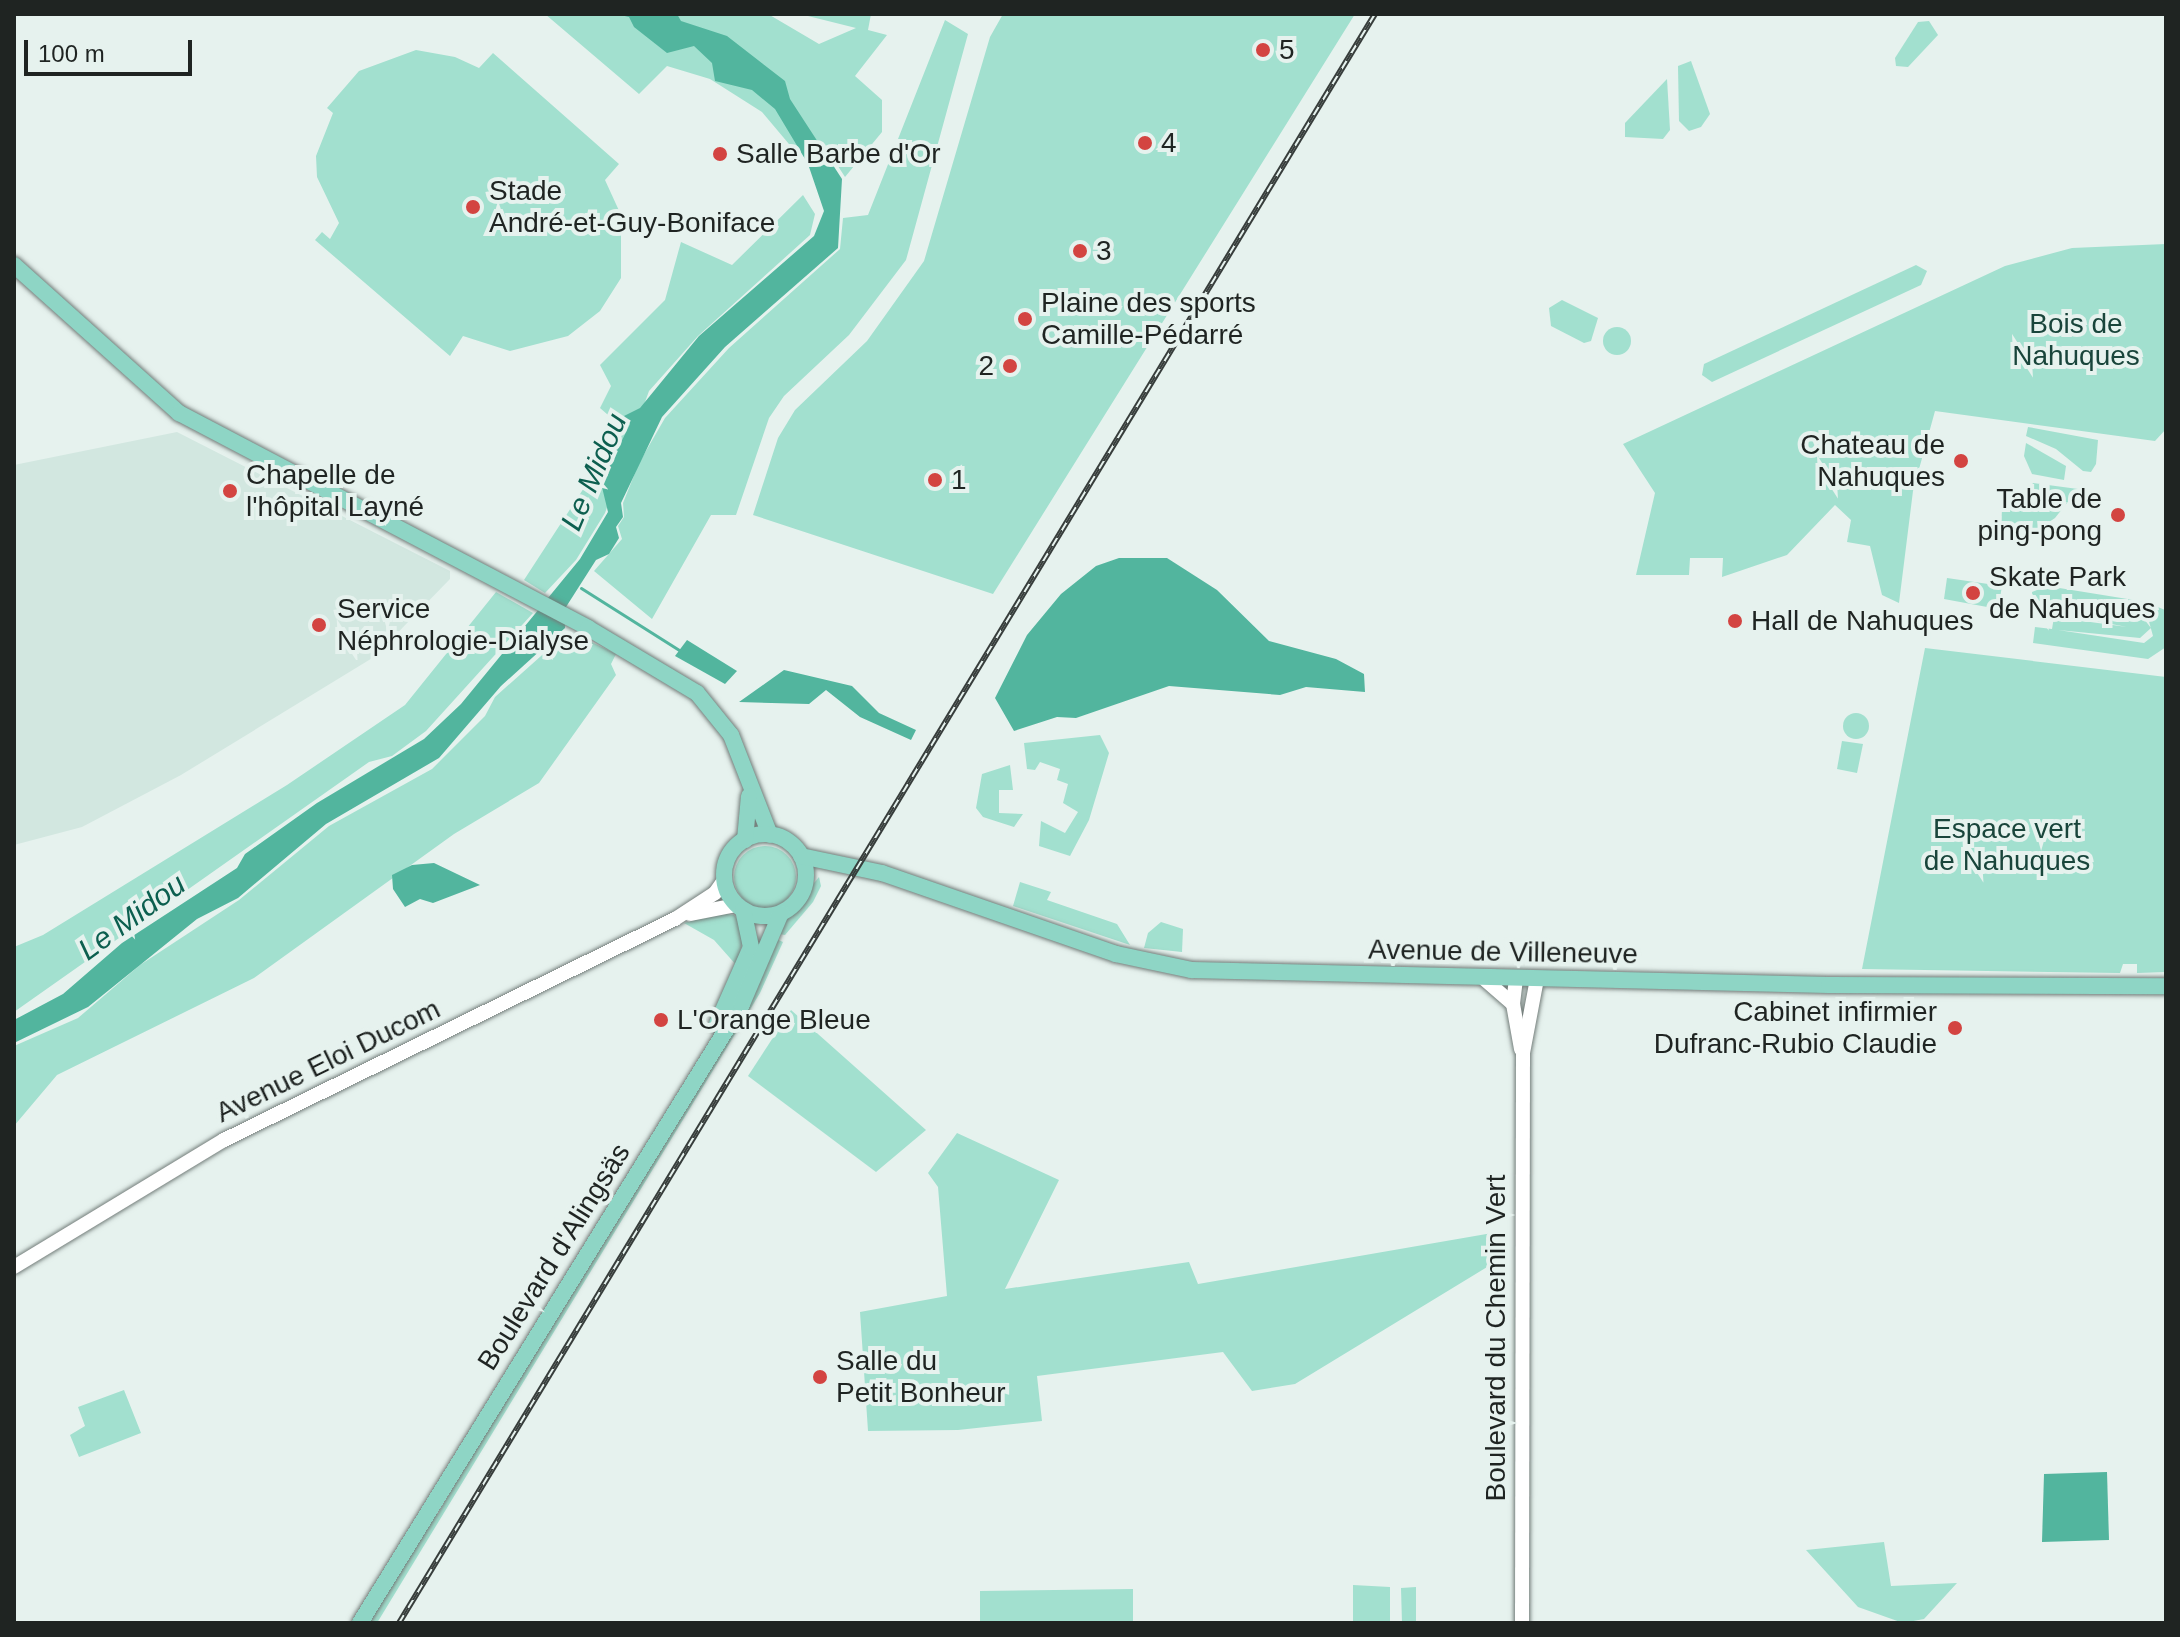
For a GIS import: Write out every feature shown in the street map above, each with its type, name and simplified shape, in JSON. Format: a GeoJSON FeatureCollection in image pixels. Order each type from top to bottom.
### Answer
{"type":"FeatureCollection","features":[{"type":"Feature","properties":{"kind":"main road"},"geometry":{"type":"LineString","coordinates":[[14,265],[179,413],[530,596],[679,680],[715,710],[770,835]]}},
{"type":"Feature","properties":{"kind":"main road"},"geometry":{"type":"LineString","coordinates":[[745,840],[749,782]]}},
{"type":"Feature","properties":{"kind":"main road"},"geometry":{"type":"LineString","coordinates":[[770,835],[785,840],[801,856],[806,878],[799,899],[781,913],[762,916],[740,907],[724,880],[730,855],[745,840],[770,835]]}},
{"type":"Feature","properties":{"kind":"main road","name":"Avenue de Villeneuve"},"geometry":{"type":"LineString","coordinates":[[801,856],[856,866],[1155,966],[1516,979],[2166,986]]}},
{"type":"Feature","properties":{"kind":"main road"},"geometry":{"type":"LineString","coordinates":[[806,878],[856,866]]}},
{"type":"Feature","properties":{"kind":"main road","name":"Boulevard d'Alingsäs"},"geometry":{"type":"LineString","coordinates":[[349,1623],[730,1000],[751,947],[740,907]]}},
{"type":"Feature","properties":{"kind":"main road","name":"Boulevard d'Alingsäs"},"geometry":{"type":"LineString","coordinates":[[360,1623],[742,1004],[781,913]]}},
{"type":"Feature","properties":{"kind":"street","name":"Avenue Eloi Ducom"},"geometry":{"type":"LineString","coordinates":[[14,1267],[224,1140],[675,919],[715,893],[724,880]]}},
{"type":"Feature","properties":{"kind":"street","name":"Avenue Eloi Ducom"},"geometry":{"type":"LineString","coordinates":[[675,919],[740,907]]}},
{"type":"Feature","properties":{"kind":"street"},"geometry":{"type":"LineString","coordinates":[[1483,978],[1513,1004]]}},
{"type":"Feature","properties":{"kind":"street","name":"Boulevard du Chemin Vert"},"geometry":{"type":"LineString","coordinates":[[1516,979],[1513,1004],[1523,1053]]}},
{"type":"Feature","properties":{"kind":"street","name":"Boulevard du Chemin Vert"},"geometry":{"type":"LineString","coordinates":[[1522,1623],[1523,1053],[1537,979]]}},
{"type":"Feature","properties":{"kind":"shaded area"},"geometry":{"type":"Polygon","coordinates":[[[616,14],[677,14],[681,21],[727,36],[785,81],[790,99],[842,179],[838,248],[725,347],[662,417],[621,503],[623,517],[616,527],[619,538],[609,554],[596,560],[566,607],[565,628],[501,686],[439,758],[326,824],[238,898],[197,919],[88,1007],[14,1043],[14,1020],[63,994],[122,943],[237,868],[245,854],[317,803],[424,739],[461,704],[580,559],[608,512],[601,483],[630,424],[624,416],[640,408],[699,336],[814,236],[824,211],[808,164],[775,109],[752,90],[715,81],[712,63],[694,46],[667,53],[634,27],[629,17],[616,14]]]}},
{"type":"Feature","properties":{"kind":"shaded area"},"geometry":{"type":"Polygon","coordinates":[[[177,432],[450,571],[450,579],[374,657],[181,775],[82,827],[14,845],[14,465],[177,432]]]}},
{"type":"Feature","properties":{"kind":"shaded area"},"geometry":{"type":"Polygon","coordinates":[[[1119,558],[1167,558],[1217,590],[1269,641],[1336,659],[1364,674],[1365,692],[1306,687],[1280,695],[1169,686],[1076,718],[1057,717],[1014,731],[995,698],[1027,635],[1061,594],[1096,566],[1119,558]]]}},
{"type":"Feature","properties":{"kind":"shaded area"},"geometry":{"type":"Polygon","coordinates":[[[687,640],[737,671],[725,684],[675,656],[687,640]]]}},
{"type":"Feature","properties":{"kind":"shaded area"},"geometry":{"type":"Polygon","coordinates":[[[784,670],[852,686],[879,713],[916,730],[911,740],[860,717],[826,690],[809,704],[739,702],[784,670]]]}},
{"type":"Feature","properties":{"kind":"shaded area"},"geometry":{"type":"Polygon","coordinates":[[[434,863],[480,885],[433,903],[420,899],[405,907],[393,889],[392,875],[412,865],[434,863]]]}},
{"type":"Feature","properties":{"kind":"shaded area"},"geometry":{"type":"Polygon","coordinates":[[[2107,1472],[2109,1540],[2042,1542],[2044,1474],[2107,1472]]]}},
{"type":"Feature","properties":{"kind":"green space"},"geometry":{"type":"Polygon","coordinates":[[[545,14],[768,14],[819,44],[856,28],[800,14],[871,14],[868,30],[887,35],[855,76],[882,100],[882,132],[845,177],[827,149],[794,150],[762,112],[710,79],[667,66],[639,94],[545,14]]]}},
{"type":"Feature","properties":{"kind":"green space","name":"Plaine des sports Camille-Pédarré"},"geometry":{"type":"Polygon","coordinates":[[[1003,14],[1355,14],[993,594],[753,515],[778,438],[795,410],[867,341],[924,261],[990,37],[1003,14]]]}},
{"type":"Feature","properties":{"kind":"green space"},"geometry":{"type":"Polygon","coordinates":[[[945,20],[968,34],[906,260],[849,335],[784,396],[769,418],[736,515],[711,515],[652,619],[594,571],[622,539],[618,526],[624,517],[623,503],[639,463],[665,418],[729,348],[840,249],[843,218],[868,215],[945,20]]]}},
{"type":"Feature","properties":{"kind":"green space"},"geometry":{"type":"Polygon","coordinates":[[[1929,21],[1938,35],[1908,67],[1896,66],[1895,58],[1918,22],[1929,21]]]}},
{"type":"Feature","properties":{"kind":"green space","name":"Stade André-et-Guy-Boniface"},"geometry":{"type":"Polygon","coordinates":[[[416,50],[455,57],[479,68],[493,53],[619,164],[605,180],[621,215],[621,278],[600,311],[568,336],[510,351],[463,336],[450,356],[315,240],[322,232],[330,239],[339,223],[317,177],[316,156],[333,113],[327,108],[359,71],[416,50]]]}},
{"type":"Feature","properties":{"kind":"green space"},"geometry":{"type":"Polygon","coordinates":[[[1691,61],[1710,114],[1701,127],[1689,131],[1679,121],[1678,66],[1691,61]]]}},
{"type":"Feature","properties":{"kind":"green space"},"geometry":{"type":"Polygon","coordinates":[[[1667,79],[1670,130],[1663,139],[1625,137],[1625,123],[1667,79]]]}},
{"type":"Feature","properties":{"kind":"green space"},"geometry":{"type":"Polygon","coordinates":[[[803,195],[815,214],[810,235],[698,336],[649,391],[605,513],[576,560],[545,593],[524,580],[623,428],[600,408],[611,386],[600,365],[665,300],[681,242],[732,265],[803,195]]]}},
{"type":"Feature","properties":{"kind":"green space","name":"Bois de Nahuques"},"geometry":{"type":"Polygon","coordinates":[[[2166,244],[2166,429],[2155,441],[1935,411],[1913,491],[1899,603],[1882,595],[1870,546],[1847,542],[1851,520],[1835,505],[1787,555],[1722,577],[1723,558],[1690,558],[1689,575],[1636,575],[1655,493],[1623,444],[2005,266],[2072,248],[2166,244]]]}},
{"type":"Feature","properties":{"kind":"green space"},"geometry":{"type":"Polygon","coordinates":[[[1916,265],[1927,271],[1921,285],[1712,382],[1702,375],[1704,364],[1916,265]]]}},
{"type":"Feature","properties":{"kind":"green space"},"geometry":{"type":"Polygon","coordinates":[[[1562,300],[1598,318],[1591,341],[1584,343],[1551,326],[1549,308],[1562,300]]]}},
{"type":"Feature","properties":{"kind":"green space"},"geometry":{"type":"Polygon","coordinates":[[[1617,327],[1627,331],[1631,341],[1627,351],[1617,355],[1607,351],[1603,341],[1607,331],[1617,327]]]}},
{"type":"Feature","properties":{"kind":"green space"},"geometry":{"type":"Polygon","coordinates":[[[2028,427],[2098,440],[2096,464],[2091,472],[2083,471],[2056,449],[2026,436],[2028,427]]]}},
{"type":"Feature","properties":{"kind":"green space"},"geometry":{"type":"Polygon","coordinates":[[[2026,443],[2066,466],[2064,480],[2032,474],[2024,456],[2026,443]]]}},
{"type":"Feature","properties":{"kind":"green space"},"geometry":{"type":"Polygon","coordinates":[[[2033,483],[2078,489],[2055,518],[2034,532],[2001,533],[2002,508],[2017,511],[2033,483]]]}},
{"type":"Feature","properties":{"kind":"green space","name":"Skate Park de Nahuques"},"geometry":{"type":"Polygon","coordinates":[[[1947,578],[2002,586],[1998,609],[1944,599],[1947,578]]]}},
{"type":"Feature","properties":{"kind":"green space"},"geometry":{"type":"Polygon","coordinates":[[[2047,586],[2146,602],[2165,610],[2166,647],[2148,659],[2033,643],[2035,627],[2052,629],[2054,617],[2127,627],[2033,609],[2032,592],[2047,586]],[[2053,599],[2053,604],[2144,619],[2151,628],[2148,618],[2053,599]],[[2151,628],[2140,638],[2058,630],[2144,643],[2153,636],[2151,628]]]}},
{"type":"Feature","properties":{"kind":"green space"},"geometry":{"type":"Polygon","coordinates":[[[496,592],[533,613],[426,731],[392,756],[369,762],[14,1012],[14,947],[43,935],[287,785],[405,705],[496,592]]]}},
{"type":"Feature","properties":{"kind":"green space"},"geometry":{"type":"Polygon","coordinates":[[[569,631],[616,654],[611,664],[616,675],[539,783],[454,834],[254,978],[57,1075],[14,1126],[14,1046],[78,1018],[140,965],[239,900],[329,826],[432,769],[485,716],[495,697],[569,631]]]}},
{"type":"Feature","properties":{"kind":"green space","name":"Espace vert de Nahuques"},"geometry":{"type":"Polygon","coordinates":[[[1925,648],[2166,677],[2166,972],[2137,973],[2137,964],[2123,964],[2120,973],[1862,969],[1925,648]]]}},
{"type":"Feature","properties":{"kind":"green space"},"geometry":{"type":"Polygon","coordinates":[[[1856,713],[1865,717],[1869,726],[1865,735],[1856,739],[1847,735],[1843,726],[1847,717],[1856,713]]]}},
{"type":"Feature","properties":{"kind":"green space"},"geometry":{"type":"Polygon","coordinates":[[[1100,735],[1109,753],[1089,820],[1070,856],[1039,846],[1041,821],[1065,833],[1078,812],[1063,803],[1068,784],[1057,780],[1060,769],[1040,762],[1035,770],[1027,769],[1024,743],[1100,735]]]}},
{"type":"Feature","properties":{"kind":"green space"},"geometry":{"type":"Polygon","coordinates":[[[1842,741],[1863,744],[1857,773],[1837,769],[1842,741]]]}},
{"type":"Feature","properties":{"kind":"green space"},"geometry":{"type":"Polygon","coordinates":[[[1010,765],[1013,790],[999,790],[999,813],[1023,814],[1014,827],[983,817],[976,808],[982,774],[1010,765]]]}},
{"type":"Feature","properties":{"kind":"green space"},"geometry":{"type":"Polygon","coordinates":[[[765,846],[787,855],[796,877],[787,899],[765,908],[743,899],[734,877],[743,855],[765,846]]]}},
{"type":"Feature","properties":{"kind":"green space"},"geometry":{"type":"Polygon","coordinates":[[[819,877],[821,886],[813,902],[785,935],[773,933],[819,877]]]}},
{"type":"Feature","properties":{"kind":"green space"},"geometry":{"type":"Polygon","coordinates":[[[1020,882],[1051,892],[1047,900],[1117,924],[1130,945],[1013,906],[1020,882]]]}},
{"type":"Feature","properties":{"kind":"green space"},"geometry":{"type":"Polygon","coordinates":[[[721,913],[734,915],[745,929],[737,966],[714,940],[684,923],[721,913]]]}},
{"type":"Feature","properties":{"kind":"green space"},"geometry":{"type":"Polygon","coordinates":[[[1161,922],[1183,929],[1182,952],[1144,948],[1148,933],[1161,922]]]}},
{"type":"Feature","properties":{"kind":"green space"},"geometry":{"type":"Polygon","coordinates":[[[772,937],[783,942],[760,993],[377,1623],[365,1623],[431,1515],[438,1514],[772,937]]]}},
{"type":"Feature","properties":{"kind":"green space"},"geometry":{"type":"Polygon","coordinates":[[[791,1010],[926,1130],[876,1172],[748,1076],[791,1010]]]}},
{"type":"Feature","properties":{"kind":"green space"},"geometry":{"type":"Polygon","coordinates":[[[957,1133],[1059,1180],[1005,1289],[1189,1262],[1198,1284],[1498,1232],[1497,1261],[1295,1384],[1252,1391],[1223,1352],[1037,1376],[1042,1421],[958,1430],[868,1431],[860,1312],[947,1296],[938,1187],[928,1173],[957,1133]]]}},
{"type":"Feature","properties":{"kind":"green space"},"geometry":{"type":"Polygon","coordinates":[[[124,1390],[141,1433],[79,1457],[70,1435],[85,1426],[78,1407],[124,1390]]]}},
{"type":"Feature","properties":{"kind":"green space"},"geometry":{"type":"Polygon","coordinates":[[[1884,1542],[1891,1586],[1957,1583],[1924,1619],[1903,1623],[1858,1607],[1806,1550],[1884,1542]]]}},
{"type":"Feature","properties":{"kind":"green space"},"geometry":{"type":"Polygon","coordinates":[[[1353,1585],[1390,1587],[1390,1623],[1353,1623],[1353,1585]]]}},
{"type":"Feature","properties":{"kind":"green space"},"geometry":{"type":"Polygon","coordinates":[[[1416,1587],[1416,1622],[1402,1623],[1401,1588],[1416,1587]]]}},
{"type":"Feature","properties":{"kind":"green space"},"geometry":{"type":"Polygon","coordinates":[[[1133,1589],[1133,1623],[980,1623],[980,1591],[1133,1589]]]}},
{"type":"Feature","properties":{"kind":"waterway"},"geometry":{"type":"LineString","coordinates":[[581,588],[679,650]]}},
{"type":"Feature","properties":{"kind":"railway"},"geometry":{"type":"LineString","coordinates":[[399,1623],[1375,14]]}},
{"type":"Feature","properties":{"kind":"place","name":"5"},"geometry":{"type":"Point","coordinates":[1263,50]}},
{"type":"Feature","properties":{"kind":"place","name":"4"},"geometry":{"type":"Point","coordinates":[1145,143]}},
{"type":"Feature","properties":{"kind":"place","name":"Salle Barbe d'Or"},"geometry":{"type":"Point","coordinates":[720,154]}},
{"type":"Feature","properties":{"kind":"place","name":"Stade André-et-Guy-Boniface"},"geometry":{"type":"Point","coordinates":[473,207]}},
{"type":"Feature","properties":{"kind":"place","name":"3"},"geometry":{"type":"Point","coordinates":[1080,251]}},
{"type":"Feature","properties":{"kind":"place","name":"Plaine des sports Camille-Pédarré"},"geometry":{"type":"Point","coordinates":[1025,319]}},
{"type":"Feature","properties":{"kind":"place","name":"2"},"geometry":{"type":"Point","coordinates":[1010,366]}},
{"type":"Feature","properties":{"kind":"place","name":"Chateau de Nahuques"},"geometry":{"type":"Point","coordinates":[1961,461]}},
{"type":"Feature","properties":{"kind":"place","name":"1"},"geometry":{"type":"Point","coordinates":[935,480]}},
{"type":"Feature","properties":{"kind":"place","name":"Chapelle de l'hôpital Layné"},"geometry":{"type":"Point","coordinates":[230,491]}},
{"type":"Feature","properties":{"kind":"place","name":"Table de ping-pong"},"geometry":{"type":"Point","coordinates":[2118,515]}},
{"type":"Feature","properties":{"kind":"place","name":"Skate Park de Nahuques"},"geometry":{"type":"Point","coordinates":[1973,593]}},
{"type":"Feature","properties":{"kind":"place","name":"Hall de Nahuques"},"geometry":{"type":"Point","coordinates":[1735,621]}},
{"type":"Feature","properties":{"kind":"place","name":"Service Néphrologie-Dialyse"},"geometry":{"type":"Point","coordinates":[319,625]}},
{"type":"Feature","properties":{"kind":"place","name":"L'Orange Bleue"},"geometry":{"type":"Point","coordinates":[661,1020]}},
{"type":"Feature","properties":{"kind":"place","name":"Cabinet infirmier Dufranc-Rubio Claudie"},"geometry":{"type":"Point","coordinates":[1955,1028]}},
{"type":"Feature","properties":{"kind":"place","name":"Salle du Petit Bonheur"},"geometry":{"type":"Point","coordinates":[820,1377]}},
{"type":"Feature","properties":{"kind":"water label","name":"Le Midou"},"geometry":{"type":"Point","coordinates":[594,472]}},
{"type":"Feature","properties":{"kind":"water label","name":"Le Midou"},"geometry":{"type":"Point","coordinates":[132,917]}}]}
